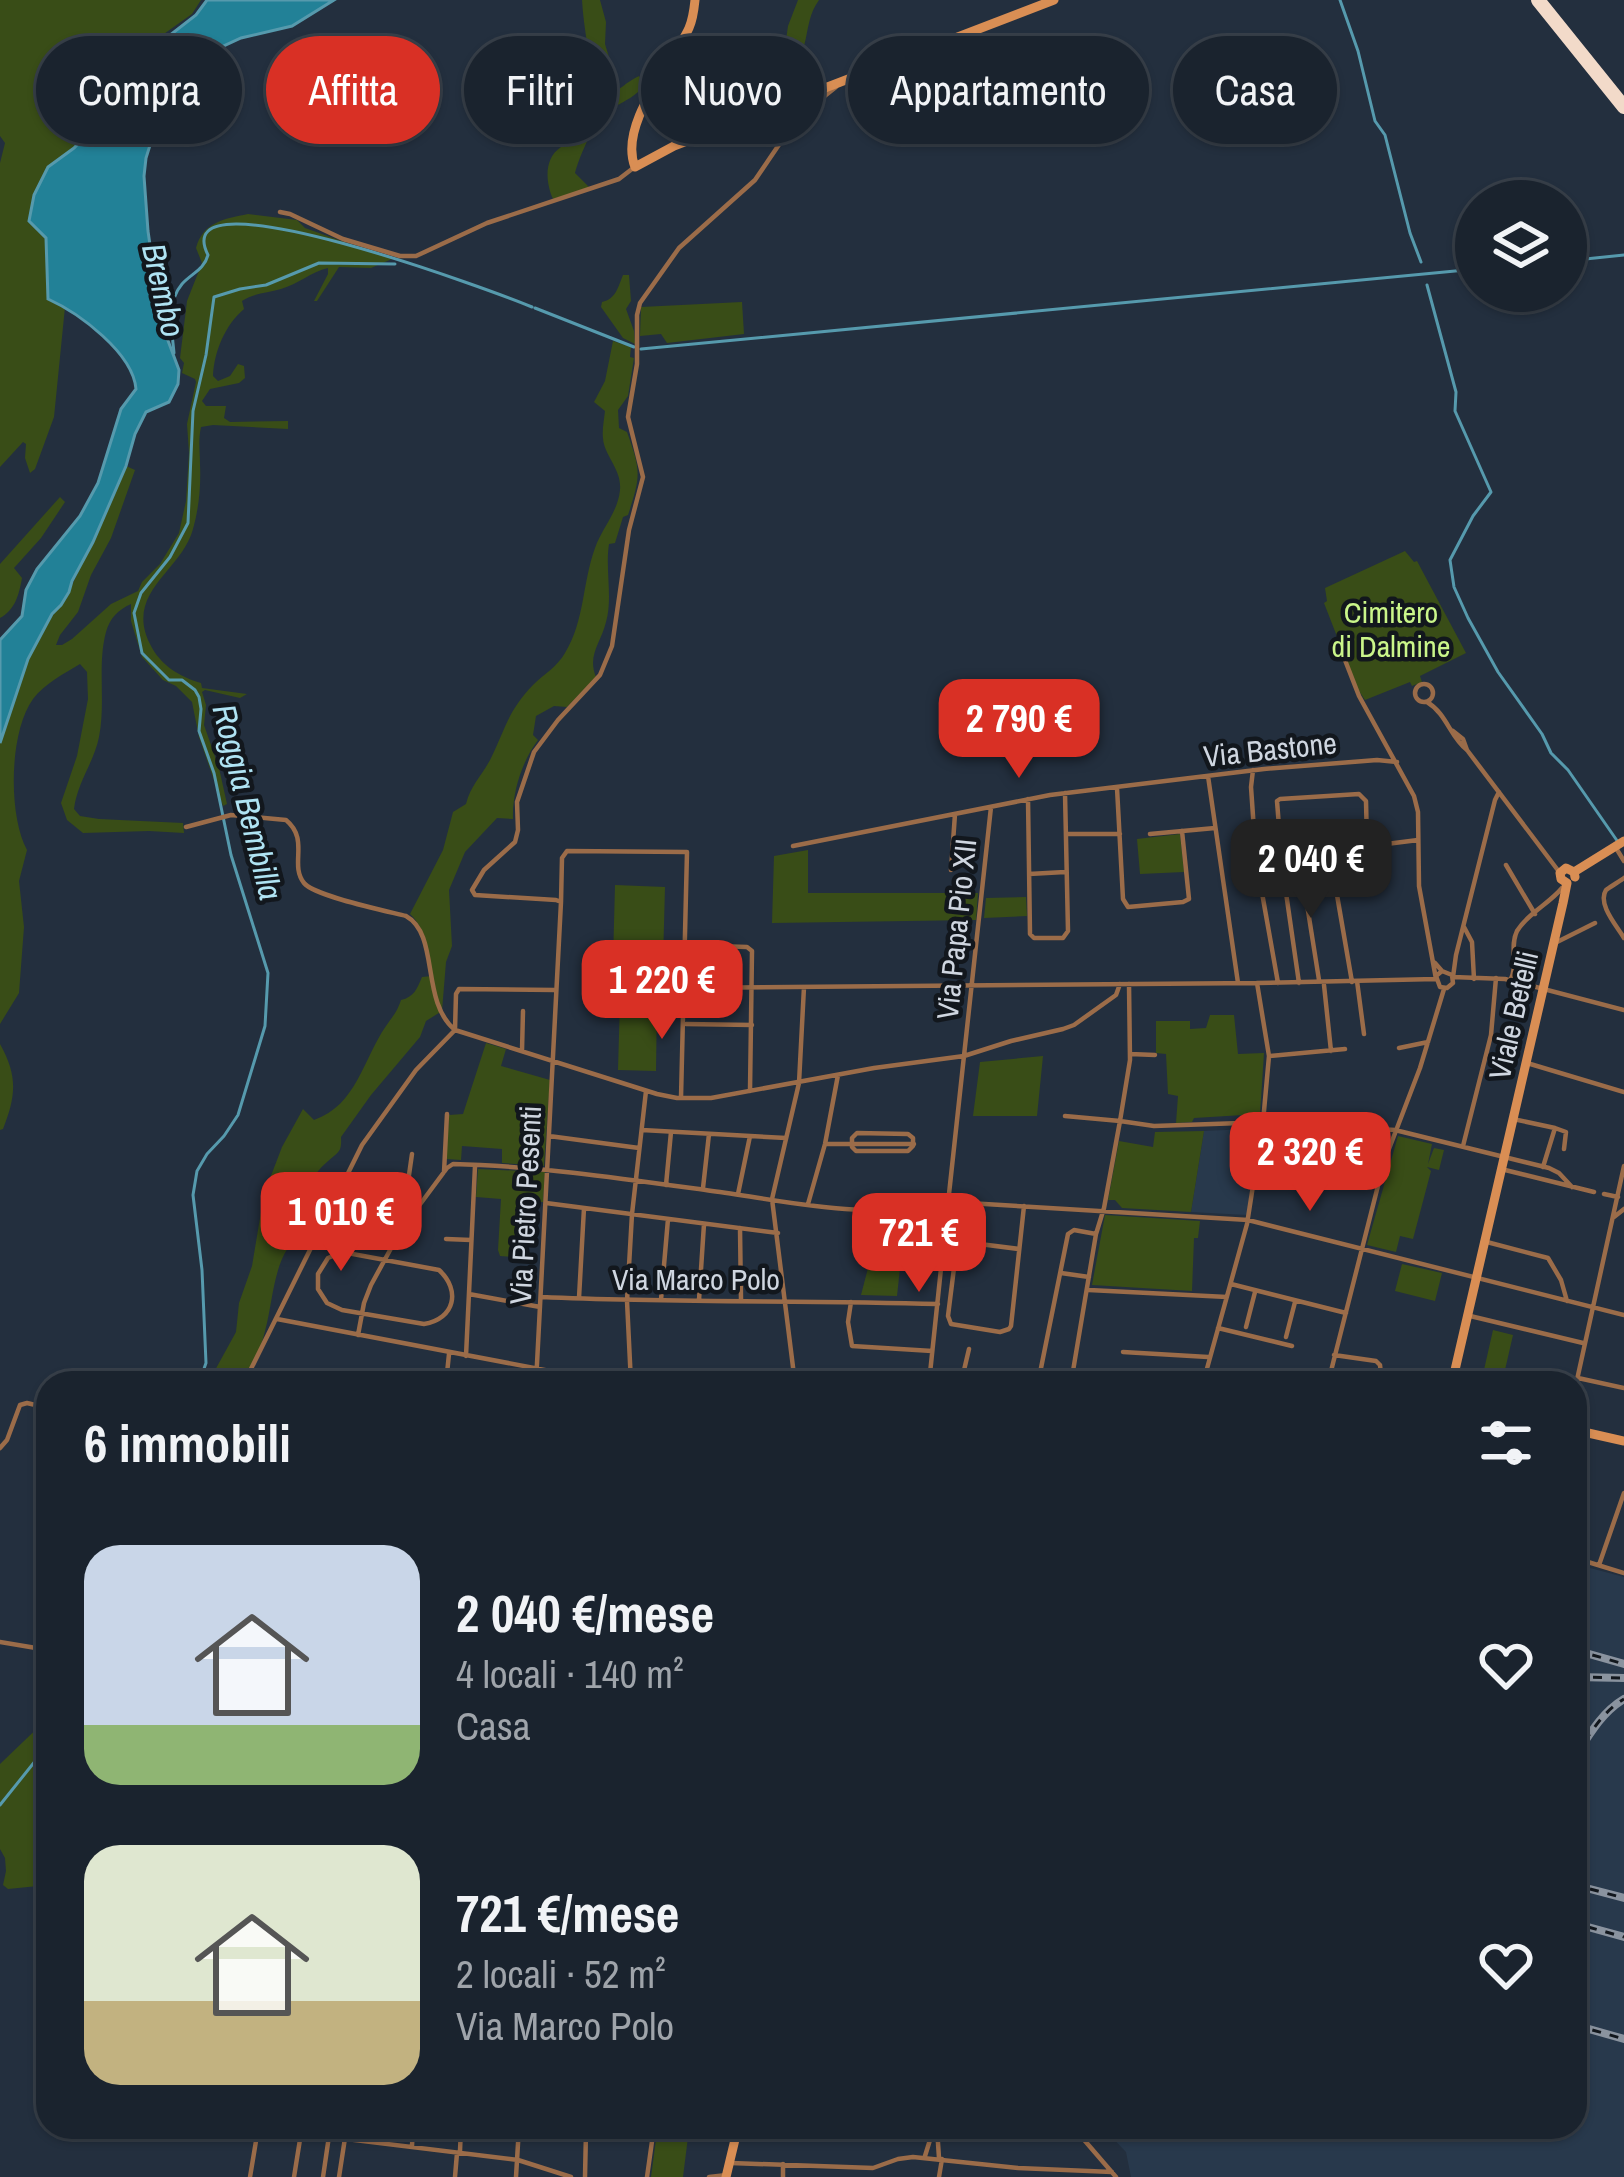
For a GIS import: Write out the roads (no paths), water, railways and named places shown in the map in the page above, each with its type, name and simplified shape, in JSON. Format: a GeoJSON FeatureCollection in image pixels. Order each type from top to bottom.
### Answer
{"type":"FeatureCollection","features":[{"type":"Feature","properties":{"kind":"highway"},"geometry":{"type":"LineString","coordinates":[[1542,0],[1624,95]]}},
{"type":"Feature","properties":{"kind":"highway"},"geometry":{"type":"LineString","coordinates":[[1542,0],[1624,107]]}},
{"type":"Feature","properties":{"kind":"street"},"geometry":{"type":"LineString","coordinates":[[635,167],[632,152],[644,105],[687,32],[695,0]]}},
{"type":"Feature","properties":{"kind":"street"},"geometry":{"type":"LineString","coordinates":[[280,212],[356,243],[400,256],[419,255],[488,224],[622,177],[674,146],[1054,0]]}},
{"type":"Feature","properties":{"kind":"street"},"geometry":{"type":"LineString","coordinates":[[560,902],[475,895],[472,890],[486,868],[515,842],[517,802],[534,752],[598,678],[611,651],[629,530],[643,477],[628,414],[638,353],[637,313],[644,294],[683,244],[758,176],[796,118],[838,85]]}},
{"type":"Feature","properties":{"kind":"street"},"geometry":{"type":"LineString","coordinates":[[1343,655],[1359,696],[1414,796],[1419,882],[1439,984]]}},
{"type":"Feature","properties":{"kind":"street"},"geometry":{"type":"LineString","coordinates":[[1439,711],[1419,699],[1414,689],[1426,686],[1434,695],[1457,742],[1564,879],[1558,893],[1515,935],[1515,971],[1510,980]]}},
{"type":"Feature","properties":{"kind":"street"},"geometry":{"type":"LineString","coordinates":[[1427,702],[1434,695]]}},
{"type":"Feature","properties":{"kind":"street","name":"Via Bastone"},"geometry":{"type":"LineString","coordinates":[[793,846],[1028,799],[1253,770],[1397,762]]}},
{"type":"Feature","properties":{"kind":"street"},"geometry":{"type":"LineString","coordinates":[[1253,770],[1257,867],[1277,983]]}},
{"type":"Feature","properties":{"kind":"street"},"geometry":{"type":"LineString","coordinates":[[1208,776],[1238,983]]}},
{"type":"Feature","properties":{"kind":"street"},"geometry":{"type":"LineString","coordinates":[[1116,787],[1126,906],[1189,899],[1182,831]]}},
{"type":"Feature","properties":{"kind":"street"},"geometry":{"type":"LineString","coordinates":[[684,988],[1355,981],[1451,985],[1499,792]]}},
{"type":"Feature","properties":{"kind":"street"},"geometry":{"type":"LineString","coordinates":[[1028,799],[1030,934],[1062,938],[1068,932],[1065,794]]}},
{"type":"Feature","properties":{"kind":"street"},"geometry":{"type":"LineString","coordinates":[[1299,982],[1282,865],[1276,803],[1280,799],[1362,795],[1366,801],[1368,888],[1337,895]]}},
{"type":"Feature","properties":{"kind":"street","name":"Via Papa Pio XII"},"geometry":{"type":"LineString","coordinates":[[930,1371],[991,807]]}},
{"type":"Feature","properties":{"kind":"street"},"geometry":{"type":"LineString","coordinates":[[951,870],[956,814]]}},
{"type":"Feature","properties":{"kind":"street"},"geometry":{"type":"LineString","coordinates":[[186,827],[229,815],[287,820],[298,836],[304,884],[417,923],[437,1006],[455,1030],[681,1098],[711,1098],[964,1056],[1072,1026],[1124,984]]}},
{"type":"Feature","properties":{"kind":"street"},"geometry":{"type":"LineString","coordinates":[[1150,834],[1215,828]]}},
{"type":"Feature","properties":{"kind":"street"},"geometry":{"type":"LineString","coordinates":[[1066,834],[1120,834]]}},
{"type":"Feature","properties":{"kind":"street"},"geometry":{"type":"LineString","coordinates":[[1347,849],[1418,840]]}},
{"type":"Feature","properties":{"kind":"street"},"geometry":{"type":"LineString","coordinates":[[1620,844],[1624,860]]}},
{"type":"Feature","properties":{"kind":"street","name":"Viale Betelli"},"geometry":{"type":"LineString","coordinates":[[1455,1371],[1527,1063],[1564,879],[1574,880],[1574,872],[1620,844]]}},
{"type":"Feature","properties":{"kind":"street","name":"Via Pietro Pesenti"},"geometry":{"type":"LineString","coordinates":[[538,1369],[562,858],[567,851],[687,851],[685,945]]}},
{"type":"Feature","properties":{"kind":"street"},"geometry":{"type":"LineString","coordinates":[[1330,854],[1364,1034]]}},
{"type":"Feature","properties":{"kind":"street"},"geometry":{"type":"LineString","coordinates":[[1257,867],[1282,865]]}},
{"type":"Feature","properties":{"kind":"street"},"geometry":{"type":"LineString","coordinates":[[1506,866],[1535,914]]}},
{"type":"Feature","properties":{"kind":"street"},"geometry":{"type":"LineString","coordinates":[[1029,874],[1066,872]]}},
{"type":"Feature","properties":{"kind":"street"},"geometry":{"type":"LineString","coordinates":[[1302,873],[1331,1051]]}},
{"type":"Feature","properties":{"kind":"street"},"geometry":{"type":"LineString","coordinates":[[1624,878],[1603,896],[1624,938]]}},
{"type":"Feature","properties":{"kind":"street"},"geometry":{"type":"LineString","coordinates":[[1553,944],[1594,922]]}},
{"type":"Feature","properties":{"kind":"street"},"geometry":{"type":"LineString","coordinates":[[1463,927],[1472,938],[1474,979]]}},
{"type":"Feature","properties":{"kind":"street"},"geometry":{"type":"LineString","coordinates":[[681,1098],[685,945],[750,948],[753,952],[750,1092]]}},
{"type":"Feature","properties":{"kind":"street"},"geometry":{"type":"LineString","coordinates":[[1430,954],[1453,977],[1510,980],[1624,1010]]}},
{"type":"Feature","properties":{"kind":"street"},"geometry":{"type":"LineString","coordinates":[[1331,1371],[1395,1130],[1436,1016],[1439,984],[1456,955]]}},
{"type":"Feature","properties":{"kind":"street"},"geometry":{"type":"LineString","coordinates":[[1462,1146],[1491,1035],[1496,978]]}},
{"type":"Feature","properties":{"kind":"street"},"geometry":{"type":"LineString","coordinates":[[1206,1371],[1248,1220],[1264,1122],[1269,1056],[1257,983]]}},
{"type":"Feature","properties":{"kind":"street"},"geometry":{"type":"LineString","coordinates":[[1073,1371],[1130,1054],[1124,984]]}},
{"type":"Feature","properties":{"kind":"street"},"geometry":{"type":"LineString","coordinates":[[794,1371],[772,1199],[799,1082],[804,987]]}},
{"type":"Feature","properties":{"kind":"street"},"geometry":{"type":"LineString","coordinates":[[250,1371],[363,1143],[416,1070],[455,1030],[459,989],[557,990]]}},
{"type":"Feature","properties":{"kind":"street"},"geometry":{"type":"LineString","coordinates":[[522,1051],[523,1011]]}},
{"type":"Feature","properties":{"kind":"street"},"geometry":{"type":"LineString","coordinates":[[683,1024],[752,1025]]}},
{"type":"Feature","properties":{"kind":"street"},"geometry":{"type":"LineString","coordinates":[[1400,1048],[1428,1042]]}},
{"type":"Feature","properties":{"kind":"street"},"geometry":{"type":"LineString","coordinates":[[1269,1056],[1345,1049]]}},
{"type":"Feature","properties":{"kind":"street"},"geometry":{"type":"LineString","coordinates":[[1130,1054],[1155,1055]]}},
{"type":"Feature","properties":{"kind":"street"},"geometry":{"type":"LineString","coordinates":[[1527,1063],[1624,1092]]}},
{"type":"Feature","properties":{"kind":"street"},"geometry":{"type":"LineString","coordinates":[[808,1204],[838,1075]]}},
{"type":"Feature","properties":{"kind":"street"},"geometry":{"type":"LineString","coordinates":[[630,1371],[626,1301],[646,1091]]}},
{"type":"Feature","properties":{"kind":"street"},"geometry":{"type":"LineString","coordinates":[[444,1172],[447,1114]]}},
{"type":"Feature","properties":{"kind":"street"},"geometry":{"type":"LineString","coordinates":[[1065,1116],[1158,1126],[1264,1122],[1395,1130],[1543,1166],[1572,1187]]}},
{"type":"Feature","properties":{"kind":"street"},"geometry":{"type":"LineString","coordinates":[[1514,1119],[1566,1132],[1564,1149]]}},
{"type":"Feature","properties":{"kind":"street"},"geometry":{"type":"LineString","coordinates":[[1543,1166],[1555,1128]]}},
{"type":"Feature","properties":{"kind":"street"},"geometry":{"type":"LineString","coordinates":[[642,1130],[786,1138]]}},
{"type":"Feature","properties":{"kind":"street"},"geometry":{"type":"LineString","coordinates":[[666,1185],[671,1132]]}},
{"type":"Feature","properties":{"kind":"street"},"geometry":{"type":"LineString","coordinates":[[703,1190],[709,1134]]}},
{"type":"Feature","properties":{"kind":"street"},"geometry":{"type":"LineString","coordinates":[[550,1136],[640,1148]]}},
{"type":"Feature","properties":{"kind":"street"},"geometry":{"type":"LineString","coordinates":[[738,1194],[750,1136]]}},
{"type":"Feature","properties":{"kind":"street"},"geometry":{"type":"LineString","coordinates":[[824,1144],[914,1144]]}},
{"type":"Feature","properties":{"kind":"street"},"geometry":{"type":"LineString","coordinates":[[412,1154],[406,1198],[419,1206]]}},
{"type":"Feature","properties":{"kind":"street"},"geometry":{"type":"LineString","coordinates":[[358,1335],[368,1291],[401,1230],[453,1164],[636,1181],[862,1211],[968,1203],[1248,1220],[1624,1315]]}},
{"type":"Feature","properties":{"kind":"street"},"geometry":{"type":"LineString","coordinates":[[466,1357],[475,1166]]}},
{"type":"Feature","properties":{"kind":"street"},"geometry":{"type":"LineString","coordinates":[[1580,1371],[1624,1166]]}},
{"type":"Feature","properties":{"kind":"street"},"geometry":{"type":"LineString","coordinates":[[1501,1169],[1594,1192]]}},
{"type":"Feature","properties":{"kind":"street"},"geometry":{"type":"LineString","coordinates":[[1604,1194],[1620,1197]]}},
{"type":"Feature","properties":{"kind":"street"},"geometry":{"type":"LineString","coordinates":[[925,1204],[940,1198],[950,1204]]}},
{"type":"Feature","properties":{"kind":"street"},"geometry":{"type":"LineString","coordinates":[[546,1203],[778,1233]]}},
{"type":"Feature","properties":{"kind":"street"},"geometry":{"type":"LineString","coordinates":[[1019,1249],[957,1244],[951,1324],[1001,1332],[1010,1329],[1024,1206]]}},
{"type":"Feature","properties":{"kind":"street"},"geometry":{"type":"LineString","coordinates":[[580,1299],[584,1208]]}},
{"type":"Feature","properties":{"kind":"street"},"geometry":{"type":"LineString","coordinates":[[1614,1217],[1624,1209]]}},
{"type":"Feature","properties":{"kind":"street"},"geometry":{"type":"LineString","coordinates":[[661,1300],[668,1219]]}},
{"type":"Feature","properties":{"kind":"street"},"geometry":{"type":"LineString","coordinates":[[699,1300],[704,1224]]}},
{"type":"Feature","properties":{"kind":"street"},"geometry":{"type":"LineString","coordinates":[[740,1228],[741,1299]]}},
{"type":"Feature","properties":{"kind":"street"},"geometry":{"type":"LineString","coordinates":[[1041,1371],[1070,1232],[1096,1234]]}},
{"type":"Feature","properties":{"kind":"street"},"geometry":{"type":"LineString","coordinates":[[446,1239],[471,1240]]}},
{"type":"Feature","properties":{"kind":"street"},"geometry":{"type":"LineString","coordinates":[[1484,1241],[1548,1258],[1568,1301]]}},
{"type":"Feature","properties":{"kind":"street"},"geometry":{"type":"LineString","coordinates":[[340,1252],[440,1271],[453,1293],[452,1305],[441,1319],[426,1324],[362,1313],[327,1303],[317,1287],[318,1273],[327,1259],[340,1252]]}},
{"type":"Feature","properties":{"kind":"street"},"geometry":{"type":"LineString","coordinates":[[1061,1273],[1089,1277]]}},
{"type":"Feature","properties":{"kind":"street"},"geometry":{"type":"LineString","coordinates":[[1231,1284],[1346,1313]]}},
{"type":"Feature","properties":{"kind":"street"},"geometry":{"type":"LineString","coordinates":[[1086,1290],[1227,1297]]}},
{"type":"Feature","properties":{"kind":"street"},"geometry":{"type":"LineString","coordinates":[[1246,1327],[1255,1290]]}},
{"type":"Feature","properties":{"kind":"street"},"geometry":{"type":"LineString","coordinates":[[469,1294],[541,1307]]}},
{"type":"Feature","properties":{"kind":"street","name":"Via Marco Polo"},"geometry":{"type":"LineString","coordinates":[[541,1297],[938,1304]]}},
{"type":"Feature","properties":{"kind":"street"},"geometry":{"type":"LineString","coordinates":[[851,1301],[848,1322],[853,1347],[933,1351]]}},
{"type":"Feature","properties":{"kind":"street"},"geometry":{"type":"LineString","coordinates":[[1286,1337],[1296,1301]]}},
{"type":"Feature","properties":{"kind":"street"},"geometry":{"type":"LineString","coordinates":[[1466,1315],[1586,1343]]}},
{"type":"Feature","properties":{"kind":"street"},"geometry":{"type":"LineString","coordinates":[[277,1319],[549,1371]]}},
{"type":"Feature","properties":{"kind":"street"},"geometry":{"type":"LineString","coordinates":[[1218,1328],[1292,1346]]}},
{"type":"Feature","properties":{"kind":"street"},"geometry":{"type":"LineString","coordinates":[[964,1371],[969,1349]]}},
{"type":"Feature","properties":{"kind":"street"},"geometry":{"type":"LineString","coordinates":[[1124,1352],[1210,1357]]}},
{"type":"Feature","properties":{"kind":"street"},"geometry":{"type":"LineString","coordinates":[[447,1371],[449,1354]]}},
{"type":"Feature","properties":{"kind":"street"},"geometry":{"type":"LineString","coordinates":[[1334,1355],[1376,1361],[1381,1371]]}},
{"type":"Feature","properties":{"kind":"street"},"geometry":{"type":"LineString","coordinates":[[1587,1380],[1624,1388]]}},
{"type":"Feature","properties":{"kind":"street"},"geometry":{"type":"LineString","coordinates":[[0,1448],[20,1405],[36,1405]]}},
{"type":"Feature","properties":{"kind":"street"},"geometry":{"type":"LineString","coordinates":[[1587,1433],[1624,1441]]}},
{"type":"Feature","properties":{"kind":"street"},"geometry":{"type":"LineString","coordinates":[[1600,1565],[1622,1496]]}},
{"type":"Feature","properties":{"kind":"street"},"geometry":{"type":"LineString","coordinates":[[1587,1561],[1624,1574]]}},
{"type":"Feature","properties":{"kind":"street"},"geometry":{"type":"LineString","coordinates":[[0,1642],[36,1648]]}},
{"type":"Feature","properties":{"kind":"street"},"geometry":{"type":"LineString","coordinates":[[250,2177],[257,2139]]}},
{"type":"Feature","properties":{"kind":"street"},"geometry":{"type":"LineString","coordinates":[[294,2177],[300,2139]]}},
{"type":"Feature","properties":{"kind":"street"},"geometry":{"type":"LineString","coordinates":[[323,2177],[329,2139]]}},
{"type":"Feature","properties":{"kind":"street"},"geometry":{"type":"LineString","coordinates":[[339,2177],[345,2139]]}},
{"type":"Feature","properties":{"kind":"street"},"geometry":{"type":"LineString","coordinates":[[353,2139],[518,2160],[571,2177]]}},
{"type":"Feature","properties":{"kind":"street"},"geometry":{"type":"LineString","coordinates":[[412,2139],[412,2146]]}},
{"type":"Feature","properties":{"kind":"street"},"geometry":{"type":"LineString","coordinates":[[454,2177],[460,2139]]}},
{"type":"Feature","properties":{"kind":"street"},"geometry":{"type":"LineString","coordinates":[[516,2177],[519,2139]]}},
{"type":"Feature","properties":{"kind":"street"},"geometry":{"type":"LineString","coordinates":[[586,2139],[586,2177]]}},
{"type":"Feature","properties":{"kind":"street"},"geometry":{"type":"LineString","coordinates":[[647,2177],[652,2139]]}},
{"type":"Feature","properties":{"kind":"street"},"geometry":{"type":"LineString","coordinates":[[727,2172],[732,2139]]}},
{"type":"Feature","properties":{"kind":"street"},"geometry":{"type":"LineString","coordinates":[[924,2157],[933,2139]]}},
{"type":"Feature","properties":{"kind":"street"},"geometry":{"type":"LineString","coordinates":[[934,2139],[940,2158],[938,2177]]}},
{"type":"Feature","properties":{"kind":"street"},"geometry":{"type":"LineString","coordinates":[[1083,2139],[1114,2175]]}},
{"type":"Feature","properties":{"kind":"street"},"geometry":{"type":"LineString","coordinates":[[709,2177],[783,2164],[873,2168],[902,2158],[924,2157],[1114,2175]]}},
{"type":"Feature","properties":{"kind":"street"},"geometry":{"type":"LineString","coordinates":[[783,2164],[783,2177]]}},
{"type":"Feature","properties":{"kind":"street"},"geometry":{"type":"LineString","coordinates":[[873,2168],[873,2177]]}},
{"type":"Feature","properties":{"kind":"water"},"geometry":{"type":"Polygon","coordinates":[[[207,0],[334,0],[292,26],[242,38],[169,36],[207,0]]]}},
{"type":"Feature","properties":{"kind":"water"},"geometry":{"type":"Polygon","coordinates":[[[78,144],[150,144],[144,176],[148,231],[161,322],[179,370],[178,384],[169,402],[146,412],[135,434],[93,542],[28,659],[0,743],[0,640],[22,616],[26,590],[37,569],[80,516],[98,483],[121,409],[136,389],[133,375],[115,348],[89,324],[48,299],[46,238],[29,221],[34,195],[48,167],[78,144]]]}},
{"type":"Feature","properties":{"kind":"waterway"},"geometry":{"type":"LineString","coordinates":[[1340,0],[1421,262]]}},
{"type":"Feature","properties":{"kind":"waterway","name":"Brembo"},"geometry":{"type":"LineString","coordinates":[[174,353],[171,317],[177,291],[206,260],[208,231],[236,224],[284,229],[343,244],[532,307]]}},
{"type":"Feature","properties":{"kind":"waterway"},"geometry":{"type":"LineString","coordinates":[[1587,259],[1624,255]]}},
{"type":"Feature","properties":{"kind":"waterway","name":"Roggia Bembilla"},"geometry":{"type":"LineString","coordinates":[[203,1371],[202,1270],[193,1195],[197,1171],[238,1115],[265,1026],[268,973],[199,731],[199,697],[182,680],[169,680],[142,653],[134,613],[141,593],[170,557],[188,523],[193,411],[214,297],[266,285],[319,263],[395,264]]}},
{"type":"Feature","properties":{"kind":"waterway"},"geometry":{"type":"LineString","coordinates":[[641,349],[1455,271]]}},
{"type":"Feature","properties":{"kind":"waterway"},"geometry":{"type":"LineString","coordinates":[[1427,285],[1456,392],[1455,411],[1491,492],[1450,560],[1454,587],[1498,672],[1618,842]]}},
{"type":"Feature","properties":{"kind":"waterway"},"geometry":{"type":"LineString","coordinates":[[535,308],[634,347]]}},
{"type":"Feature","properties":{"kind":"waterway","name":"Roggia Bembilla"},"geometry":{"type":"LineString","coordinates":[[0,1805],[36,1760]]}},
{"type":"Feature","properties":{"kind":"railway"},"geometry":{"type":"LineString","coordinates":[[1587,1653],[1624,1664]]}},
{"type":"Feature","properties":{"kind":"railway"},"geometry":{"type":"LineString","coordinates":[[1587,1677],[1624,1678]]}},
{"type":"Feature","properties":{"kind":"railway"},"geometry":{"type":"LineString","coordinates":[[1587,1738],[1624,1699]]}},
{"type":"Feature","properties":{"kind":"railway"},"geometry":{"type":"LineString","coordinates":[[1590,1889],[1624,1898]]}},
{"type":"Feature","properties":{"kind":"railway"},"geometry":{"type":"LineString","coordinates":[[1588,1927],[1624,1937]]}},
{"type":"Feature","properties":{"kind":"railway"},"geometry":{"type":"LineString","coordinates":[[1587,2028],[1624,2039]]}},
{"type":"Feature","properties":{"kind":"park label","name":"Cimitero di Dalmine"},"geometry":{"type":"Point","coordinates":[1391,629]}}]}
